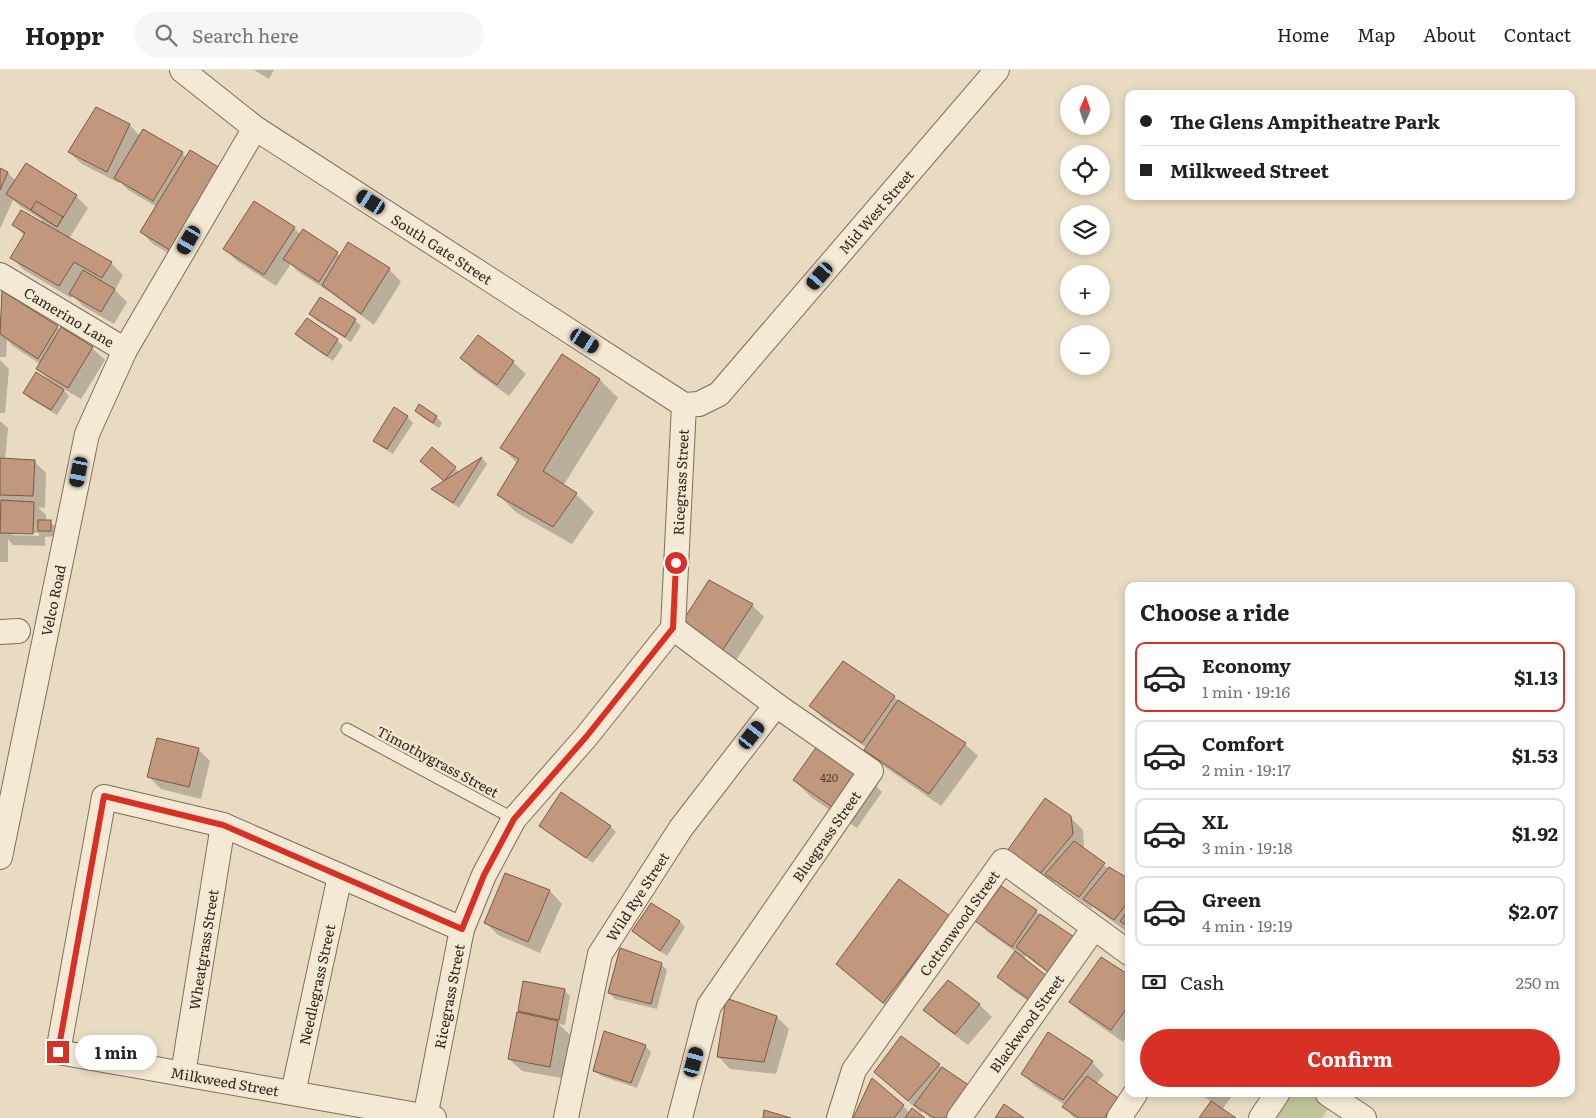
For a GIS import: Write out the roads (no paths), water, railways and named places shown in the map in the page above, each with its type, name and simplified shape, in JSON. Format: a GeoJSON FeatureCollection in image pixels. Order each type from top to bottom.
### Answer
{"type":"FeatureCollection","features":[{"type":"Feature","properties":{"kind":"street","name":"South Gate Street"},"geometry":{"type":"LineString","coordinates":[[182,70],[255,128],[684,404]]}},
{"type":"Feature","properties":{"kind":"street","name":"Mid West Street"},"geometry":{"type":"LineString","coordinates":[[684,404],[699,404],[719,394],[997,70]]}},
{"type":"Feature","properties":{"kind":"street","name":"Camerino Lane"},"geometry":{"type":"LineString","coordinates":[[0,275],[125,350],[255,128]]}},
{"type":"Feature","properties":{"kind":"street","name":"Velco Road"},"geometry":{"type":"LineString","coordinates":[[0,857],[87,434],[125,350]]}},
{"type":"Feature","properties":{"kind":"street","name":"Ricegrass Street"},"geometry":{"type":"LineString","coordinates":[[428,1118],[462,929],[484,875],[514,819],[586,737],[673,628],[684,404]]}},
{"type":"Feature","properties":{"kind":"street","name":"Bluegrass Street"},"geometry":{"type":"LineString","coordinates":[[673,628],[776,705],[870,771],[709,1006],[680,1118]]}},
{"type":"Feature","properties":{"kind":"street","name":"Wild Rye Street"},"geometry":{"type":"LineString","coordinates":[[566,1118],[600,954],[681,828],[776,705]]}},
{"type":"Feature","properties":{"kind":"street","name":"Milkweed Street"},"geometry":{"type":"LineString","coordinates":[[428,1118],[58,1052],[104,796],[223,825],[462,929]]}},
{"type":"Feature","properties":{"kind":"street","name":"Wheatgrass Street"},"geometry":{"type":"LineString","coordinates":[[183,1074],[223,825]]}},
{"type":"Feature","properties":{"kind":"street","name":"Cottonwood Street"},"geometry":{"type":"LineString","coordinates":[[839,1118],[854,1070],[1003,861],[1125,950]]}},
{"type":"Feature","properties":{"kind":"street","name":"Needlegrass Street"},"geometry":{"type":"LineString","coordinates":[[294,1093],[340,876]]}},
{"type":"Feature","properties":{"kind":"street","name":"Blackwood Street"},"geometry":{"type":"LineString","coordinates":[[959,1118],[1094,928]]}},
{"type":"Feature","properties":{"kind":"street"},"geometry":{"type":"LineString","coordinates":[[1119,1118],[1133,1097]]}},
{"type":"Feature","properties":{"kind":"street"},"geometry":{"type":"LineString","coordinates":[[1261,1118],[1275,1097]]}},
{"type":"Feature","properties":{"kind":"street"},"geometry":{"type":"LineString","coordinates":[[1332,1097],[1364,1118]]}},
{"type":"Feature","properties":{"kind":"lane","name":"Timothygrass Street"},"geometry":{"type":"LineString","coordinates":[[347,729],[514,819]]}}]}
